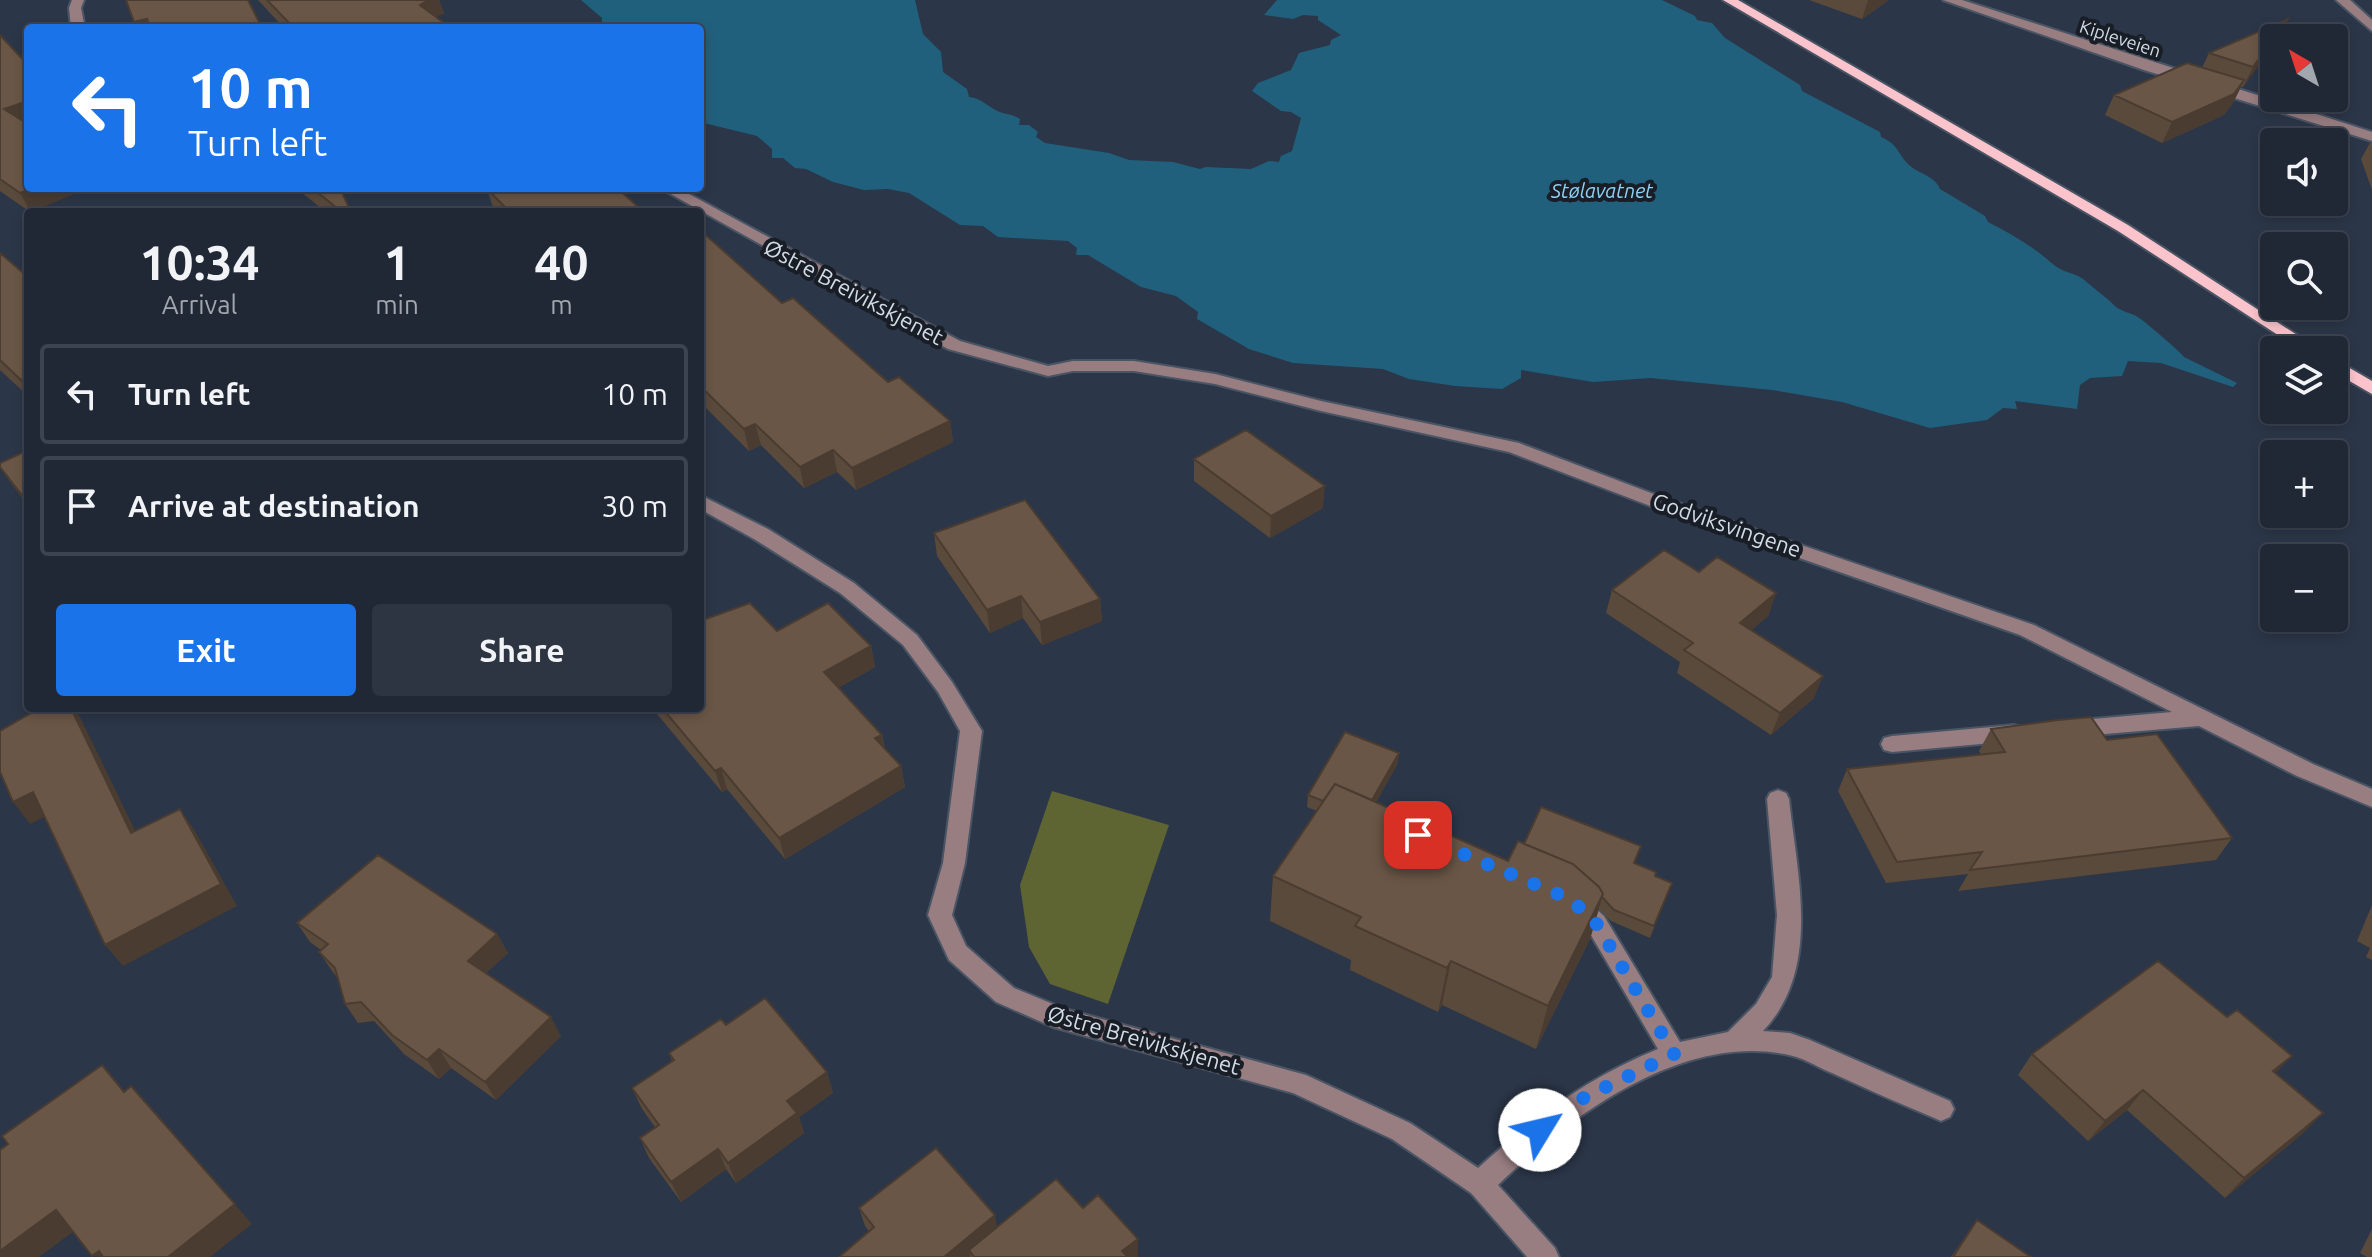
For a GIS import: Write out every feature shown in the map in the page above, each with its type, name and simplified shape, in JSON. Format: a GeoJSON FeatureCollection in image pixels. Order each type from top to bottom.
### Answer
{"type":"FeatureCollection","features":[{"type":"Feature","properties":{"kind":"main road"},"geometry":{"type":"LineString","coordinates":[[1729,0],[2123,228],[2290,336]]}},
{"type":"Feature","properties":{"kind":"main road"},"geometry":{"type":"LineString","coordinates":[[2348,373],[2372,389]]}},
{"type":"Feature","properties":{"kind":"street"},"geometry":{"type":"LineString","coordinates":[[77,24],[75,8],[78,0]]}},
{"type":"Feature","properties":{"kind":"street","name":"Kipleveien"},"geometry":{"type":"LineString","coordinates":[[1949,0],[2372,137]]}},
{"type":"Feature","properties":{"kind":"street"},"geometry":{"type":"LineString","coordinates":[[2342,0],[2372,27]]}},
{"type":"Feature","properties":{"kind":"street"},"geometry":{"type":"LineString","coordinates":[[2355,132],[2372,117]]}},
{"type":"Feature","properties":{"kind":"street","name":"Østre Breivikskjenet"},"geometry":{"type":"LineString","coordinates":[[672,192],[694,208]]}},
{"type":"Feature","properties":{"kind":"street","name":"Østre Breivikskjenet"},"geometry":{"type":"LineString","coordinates":[[706,217],[954,345],[1048,371]]}},
{"type":"Feature","properties":{"kind":"street","name":"Godviksvingene"},"geometry":{"type":"LineString","coordinates":[[1048,371],[1073,366],[1134,366],[1201,377],[1513,447],[1660,503],[2027,630],[2305,770],[2372,798]]}},
{"type":"Feature","properties":{"kind":"street","name":"Østre Breivikskjenet"},"geometry":{"type":"LineString","coordinates":[[704,503],[761,534],[847,588],[910,640],[945,687],[971,731],[954,863],[940,915],[957,953],[1005,995],[1062,1019],[1297,1083],[1401,1131],[1480,1184],[1545,1257]]}},
{"type":"Feature","properties":{"kind":"street"},"geometry":{"type":"LineString","coordinates":[[1892,744],[2201,718]]}},
{"type":"Feature","properties":{"kind":"street"},"geometry":{"type":"LineString","coordinates":[[1736,1040],[1765,1015],[1784,978],[1788,936],[1778,799]]}},
{"type":"Feature","properties":{"kind":"street"},"geometry":{"type":"LineString","coordinates":[[1556,894],[1570,899],[1596,923],[1674,1054]]}},
{"type":"Feature","properties":{"kind":"street"},"geometry":{"type":"LineString","coordinates":[[1480,1184],[1517,1147],[1585,1097],[1674,1054],[1736,1040],[1791,1044],[1941,1109]]}},
{"type":"Feature","properties":{"kind":"green space"},"geometry":{"type":"Polygon","coordinates":[[[1052,791],[1169,825],[1108,1004],[1050,984],[1029,947],[1020,885],[1052,791]]]}},
{"type":"Feature","properties":{"kind":"water","name":"Stølavatnet"},"geometry":{"type":"Polygon","coordinates":[[[581,0],[915,0],[923,34],[941,52],[943,72],[967,89],[969,97],[1020,119],[1019,125],[1029,125],[1038,132],[1036,137],[1045,143],[1109,153],[1129,160],[1173,162],[1200,169],[1251,169],[1269,161],[1279,162],[1281,156],[1292,151],[1301,118],[1281,111],[1252,91],[1258,83],[1291,70],[1299,53],[1330,45],[1331,40],[1341,35],[1318,20],[1318,16],[1303,15],[1293,19],[1264,15],[1277,0],[1662,0],[1695,16],[1697,20],[1712,23],[1725,38],[1800,85],[1802,91],[1880,132],[1881,137],[1895,146],[1909,165],[1931,178],[1940,189],[1985,216],[1988,222],[2057,267],[2083,279],[2117,308],[2141,319],[2184,357],[2237,383],[2233,387],[2161,363],[2128,361],[2122,376],[2090,378],[2080,385],[2077,409],[2015,401],[2017,409],[2003,408],[1987,420],[1930,428],[1842,402],[1772,390],[1651,378],[1593,382],[1521,370],[1521,378],[1502,389],[1409,379],[1383,369],[1293,363],[1249,349],[1197,319],[1198,312],[1176,296],[1141,287],[1088,255],[1076,255],[1077,248],[1068,241],[998,237],[983,226],[960,225],[909,193],[888,189],[864,190],[795,168],[783,158],[772,158],[772,149],[757,136],[704,123],[704,24],[602,24],[602,18],[581,0]]]}},
{"type":"Feature","properties":{"kind":"building"},"geometry":{"type":"Polygon","coordinates":[[[126,0],[248,0],[260,24],[149,24],[147,19],[134,22],[126,0]]]}},
{"type":"Feature","properties":{"kind":"building"},"geometry":{"type":"Polygon","coordinates":[[[267,0],[429,0],[420,5],[446,24],[290,24],[267,0]]]}},
{"type":"Feature","properties":{"kind":"building"},"geometry":{"type":"Polygon","coordinates":[[[2260,31],[2260,57],[2253,67],[2209,53],[2260,31]]]}},
{"type":"Feature","properties":{"kind":"building"},"geometry":{"type":"Polygon","coordinates":[[[0,35],[24,61],[24,102],[4,109],[24,122],[24,191],[20,193],[0,179],[0,35]]]}},
{"type":"Feature","properties":{"kind":"building"},"geometry":{"type":"Polygon","coordinates":[[[2187,63],[2244,80],[2234,94],[2172,122],[2114,95],[2187,63]]]}},
{"type":"Feature","properties":{"kind":"building"},"geometry":{"type":"Polygon","coordinates":[[[317,192],[342,192],[349,208],[337,208],[317,192]]]}},
{"type":"Feature","properties":{"kind":"building"},"geometry":{"type":"Polygon","coordinates":[[[490,192],[622,192],[640,208],[506,208],[490,192]]]}},
{"type":"Feature","properties":{"kind":"building"},"geometry":{"type":"Polygon","coordinates":[[[704,234],[782,303],[793,298],[888,382],[899,377],[950,421],[852,468],[833,450],[800,467],[755,424],[744,429],[704,390],[704,234]]]}},
{"type":"Feature","properties":{"kind":"building"},"geometry":{"type":"Polygon","coordinates":[[[0,253],[24,274],[24,382],[0,360],[0,253]]]}},
{"type":"Feature","properties":{"kind":"building"},"geometry":{"type":"Polygon","coordinates":[[[1246,430],[1325,486],[1271,516],[1194,459],[1246,430]]]}},
{"type":"Feature","properties":{"kind":"building"},"geometry":{"type":"Polygon","coordinates":[[[24,452],[24,498],[0,467],[0,463],[24,452]]]}},
{"type":"Feature","properties":{"kind":"building"},"geometry":{"type":"Polygon","coordinates":[[[1025,500],[1100,599],[1040,622],[1021,596],[987,610],[934,533],[1025,500]]]}},
{"type":"Feature","properties":{"kind":"building"},"geometry":{"type":"Polygon","coordinates":[[[1664,550],[1699,572],[1717,557],[1776,593],[1740,623],[1823,676],[1780,713],[1684,650],[1693,643],[1612,590],[1664,550]]]}},
{"type":"Feature","properties":{"kind":"building"},"geometry":{"type":"Polygon","coordinates":[[[750,603],[777,631],[828,603],[871,646],[824,672],[882,735],[875,738],[901,766],[779,838],[721,768],[715,771],[665,712],[704,712],[704,620],[750,603]]]}},
{"type":"Feature","properties":{"kind":"building"},"geometry":{"type":"Polygon","coordinates":[[[33,712],[73,712],[131,833],[180,809],[221,884],[105,945],[33,792],[13,802],[0,772],[0,731],[33,712]]]}},
{"type":"Feature","properties":{"kind":"building"},"geometry":{"type":"Polygon","coordinates":[[[2091,717],[2107,740],[2157,734],[2232,838],[1970,870],[1982,852],[1897,862],[1847,769],[2005,752],[1991,729],[2091,717]]]}},
{"type":"Feature","properties":{"kind":"building"},"geometry":{"type":"Polygon","coordinates":[[[1345,732],[1399,753],[1372,800],[1335,784],[1323,801],[1308,795],[1345,732]]]}},
{"type":"Feature","properties":{"kind":"building"},"geometry":{"type":"Polygon","coordinates":[[[1335,784],[1508,861],[1518,841],[1573,864],[1599,887],[1603,894],[1548,1006],[1451,961],[1447,968],[1355,926],[1361,917],[1273,876],[1335,784]]]}},
{"type":"Feature","properties":{"kind":"building"},"geometry":{"type":"Polygon","coordinates":[[[1541,807],[1641,846],[1634,863],[1672,883],[1654,926],[1614,910],[1602,897],[1599,887],[1573,864],[1524,844],[1541,807]]]}},
{"type":"Feature","properties":{"kind":"building"},"geometry":{"type":"Polygon","coordinates":[[[378,855],[497,934],[468,961],[551,1017],[485,1082],[439,1049],[427,1060],[392,1035],[361,1002],[345,1004],[335,968],[319,952],[328,944],[297,923],[378,855]]]}},
{"type":"Feature","properties":{"kind":"building"},"geometry":{"type":"Polygon","coordinates":[[[2158,961],[2227,1017],[2237,1010],[2292,1056],[2273,1071],[2323,1113],[2244,1178],[2143,1090],[2105,1121],[2032,1054],[2158,961]]]}},
{"type":"Feature","properties":{"kind":"building"},"geometry":{"type":"Polygon","coordinates":[[[765,998],[827,1072],[787,1101],[797,1113],[728,1163],[718,1149],[671,1182],[640,1138],[659,1125],[632,1088],[674,1060],[669,1053],[721,1019],[726,1025],[765,998]]]}},
{"type":"Feature","properties":{"kind":"building"},"geometry":{"type":"Polygon","coordinates":[[[102,1065],[124,1092],[131,1086],[235,1204],[168,1257],[103,1257],[99,1251],[92,1256],[56,1210],[0,1251],[0,1150],[8,1144],[2,1136],[102,1065]]]}},
{"type":"Feature","properties":{"kind":"building"},"geometry":{"type":"Polygon","coordinates":[[[936,1148],[995,1215],[944,1257],[839,1257],[874,1227],[859,1208],[936,1148]]]}},
{"type":"Feature","properties":{"kind":"building"},"geometry":{"type":"Polygon","coordinates":[[[1056,1179],[1083,1208],[1098,1195],[1138,1239],[1122,1251],[1128,1257],[974,1257],[969,1250],[1056,1179]]]}},
{"type":"Feature","properties":{"kind":"building"},"geometry":{"type":"Polygon","coordinates":[[[1977,1220],[2031,1257],[1953,1257],[1977,1220]]]}},
{"type":"Feature","properties":{"kind":"route"},"geometry":{"type":"LineString","coordinates":[[1418,835],[1570,899],[1596,923],[1674,1054],[1585,1097],[1540,1130]]}}]}
